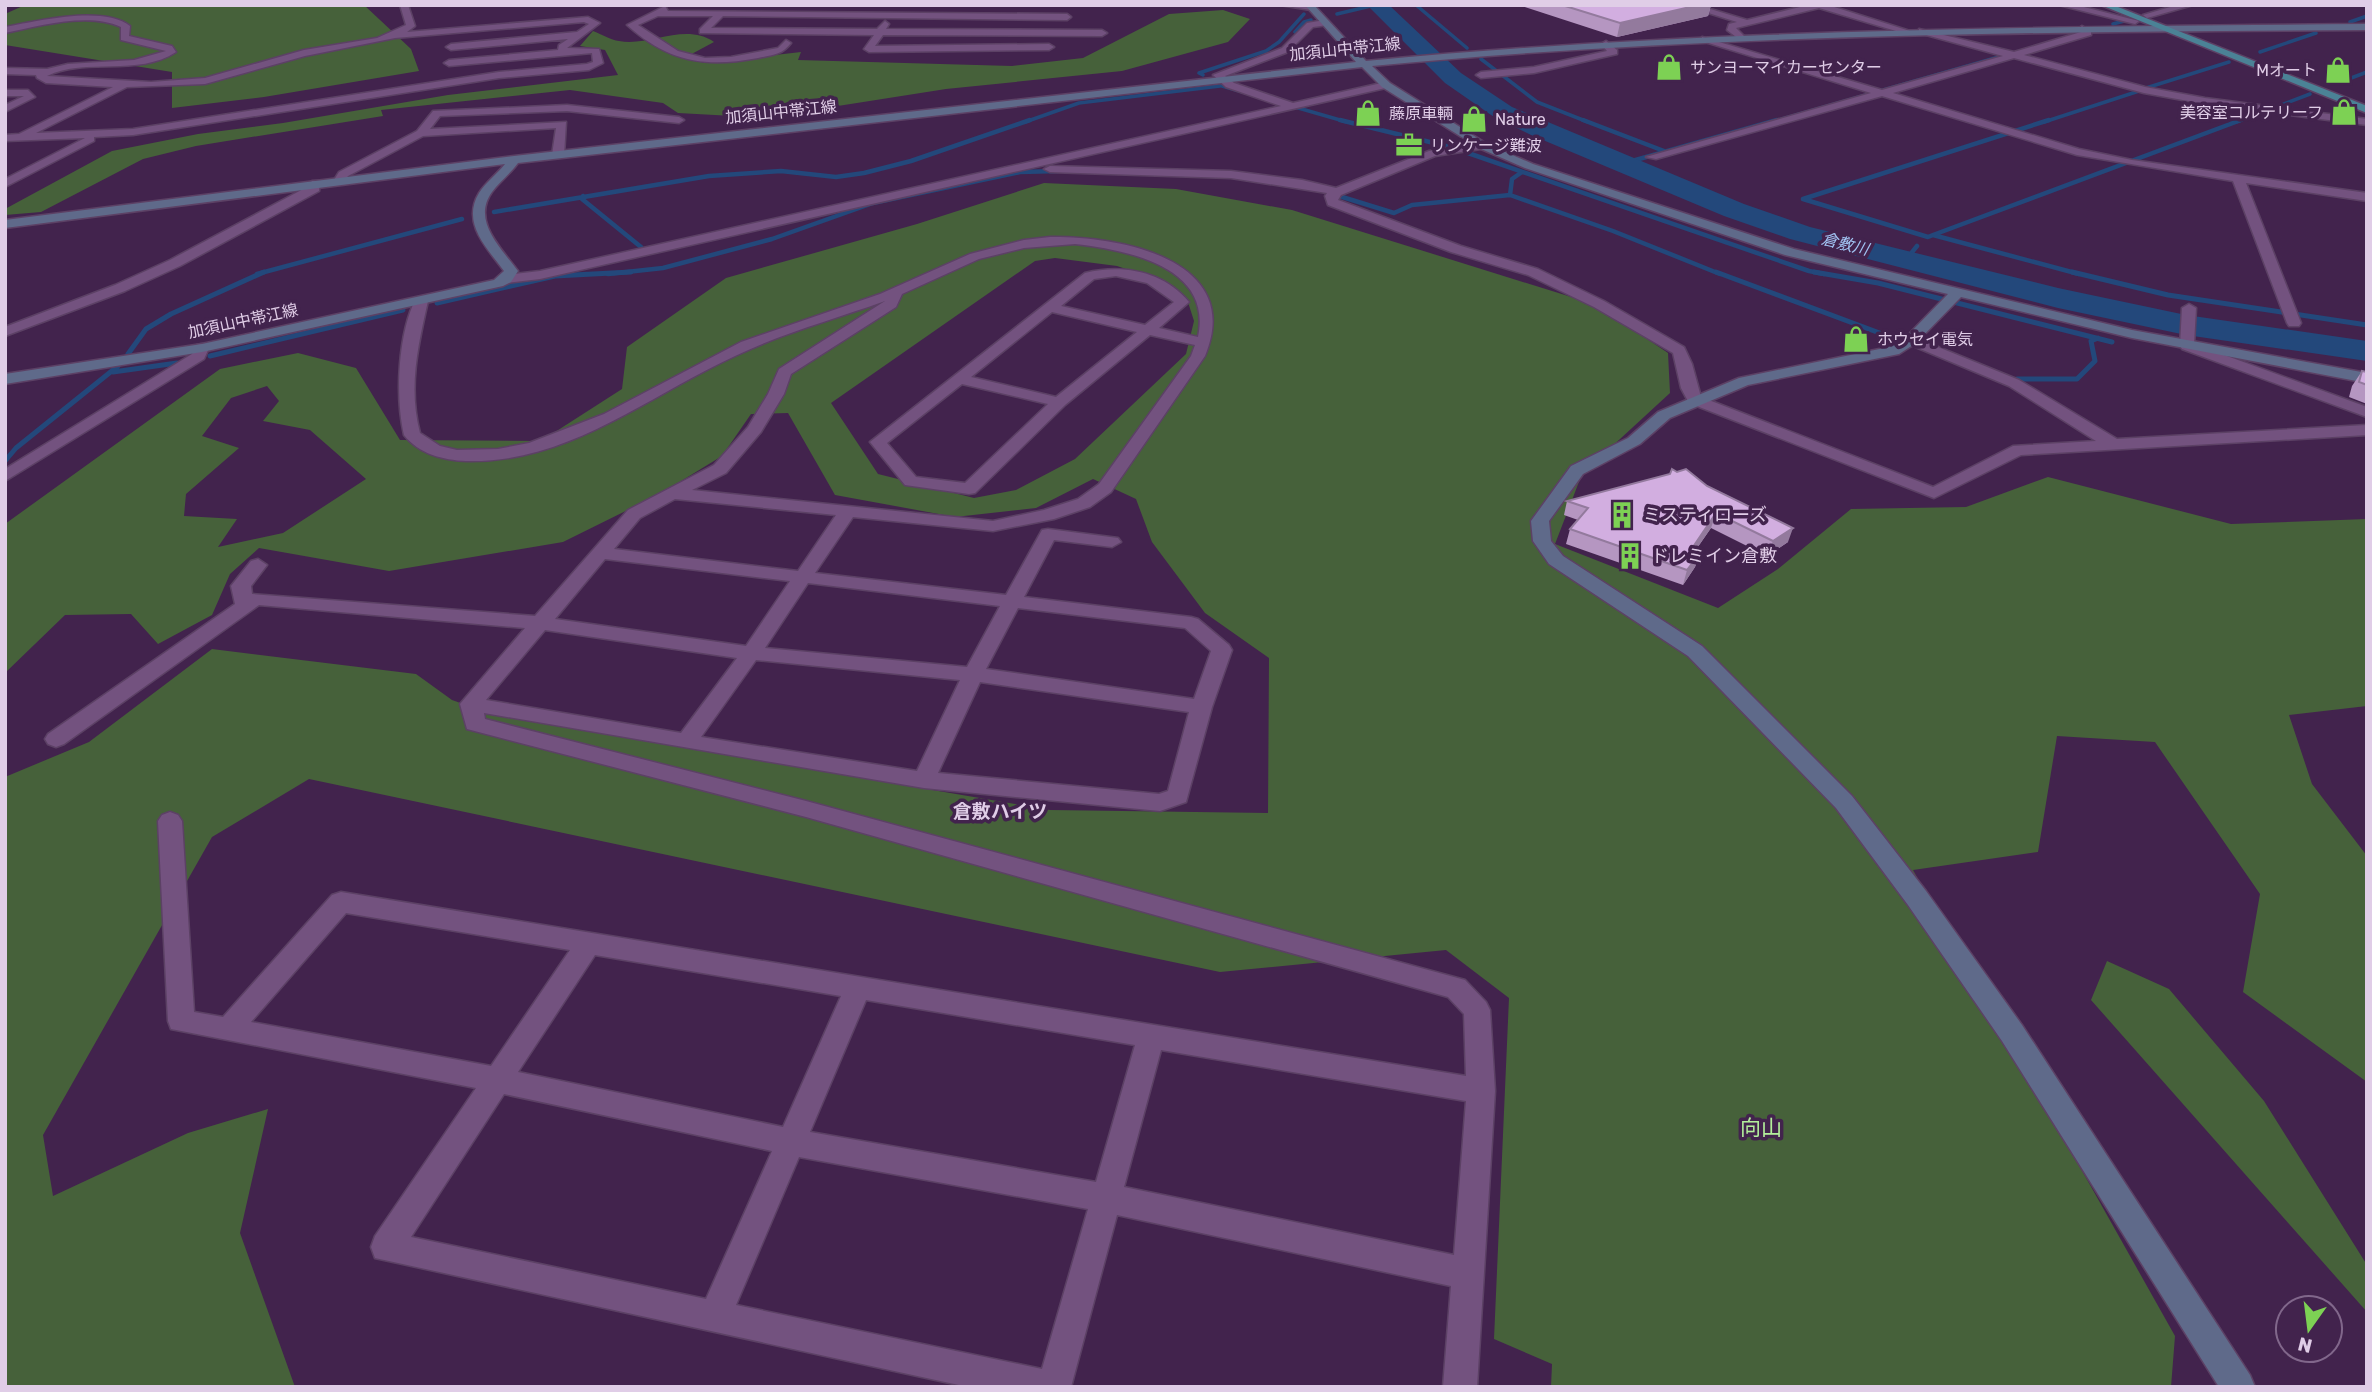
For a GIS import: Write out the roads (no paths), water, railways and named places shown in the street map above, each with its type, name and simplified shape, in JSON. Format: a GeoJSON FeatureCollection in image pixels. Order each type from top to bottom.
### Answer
{"type":"FeatureCollection","features":[{"type":"Feature","properties":{"kind":"main road"},"geometry":{"type":"LineString","coordinates":[[2105,5],[2367,110]]}},
{"type":"Feature","properties":{"kind":"main road"},"geometry":{"type":"LineString","coordinates":[[2123,5],[2367,101]]}},
{"type":"Feature","properties":{"kind":"main road"},"geometry":{"type":"LineString","coordinates":[[1310,6],[1386,85],[1483,146],[1529,166],[1770,246],[1952,298],[2367,378]]}},
{"type":"Feature","properties":{"kind":"main road","name":"加須山中帯江線"},"geometry":{"type":"LineString","coordinates":[[5,224],[514,159],[1402,60],[1606,44],[1740,37],[1922,31],[2367,27]]}},
{"type":"Feature","properties":{"kind":"main road"},"geometry":{"type":"LineString","coordinates":[[506,279],[511,271],[479,227],[477,209],[486,193],[514,159]]}},
{"type":"Feature","properties":{"kind":"main road","name":"加須山中帯江線"},"geometry":{"type":"LineString","coordinates":[[5,379],[202,348],[486,287],[506,279]]}},
{"type":"Feature","properties":{"kind":"main road"},"geometry":{"type":"LineString","coordinates":[[1952,298],[1911,340],[1894,351],[1744,381],[1664,415],[1634,441],[1577,470],[1540,521],[1542,541],[1556,560],[1695,651],[1844,802],[1917,898],[2012,1033],[2238,1387]]}},
{"type":"Feature","properties":{"kind":"street"},"geometry":{"type":"LineString","coordinates":[[394,36],[411,26],[404,5]]}},
{"type":"Feature","properties":{"kind":"street"},"geometry":{"type":"LineString","coordinates":[[674,5],[631,25],[651,39],[690,58],[727,58],[774,51],[784,48],[786,43]]}},
{"type":"Feature","properties":{"kind":"street"},"geometry":{"type":"LineString","coordinates":[[898,5],[869,49],[1058,47],[1071,5]]}},
{"type":"Feature","properties":{"kind":"street"},"geometry":{"type":"LineString","coordinates":[[1284,5],[1310,6]]}},
{"type":"Feature","properties":{"kind":"street"},"geometry":{"type":"LineString","coordinates":[[1687,5],[1746,22]]}},
{"type":"Feature","properties":{"kind":"street"},"geometry":{"type":"LineString","coordinates":[[1740,37],[1731,28],[1819,5],[1909,32]]}},
{"type":"Feature","properties":{"kind":"street"},"geometry":{"type":"LineString","coordinates":[[2063,5],[2135,21]]}},
{"type":"Feature","properties":{"kind":"street"},"geometry":{"type":"LineString","coordinates":[[2147,15],[2189,5]]}},
{"type":"Feature","properties":{"kind":"street"},"geometry":{"type":"LineString","coordinates":[[654,13],[1067,17]]}},
{"type":"Feature","properties":{"kind":"street"},"geometry":{"type":"LineString","coordinates":[[720,14],[704,31],[1103,32]]}},
{"type":"Feature","properties":{"kind":"street"},"geometry":{"type":"LineString","coordinates":[[5,30],[76,21],[113,21],[125,26],[124,38],[169,48],[171,52],[135,63],[68,66],[40,76],[46,80],[128,83],[206,81],[296,55],[394,36],[585,19],[596,23],[562,47],[564,52]]}},
{"type":"Feature","properties":{"kind":"street"},"geometry":{"type":"LineString","coordinates":[[1288,106],[1250,93],[1217,75],[1285,50],[1310,26],[1325,23]]}},
{"type":"Feature","properties":{"kind":"street"},"geometry":{"type":"LineString","coordinates":[[1652,157],[2088,33],[2082,29]]}},
{"type":"Feature","properties":{"kind":"street"},"geometry":{"type":"LineString","coordinates":[[1922,31],[2144,90],[2367,122]]}},
{"type":"Feature","properties":{"kind":"street"},"geometry":{"type":"LineString","coordinates":[[451,47],[579,35]]}},
{"type":"Feature","properties":{"kind":"street"},"geometry":{"type":"LineString","coordinates":[[1705,39],[2058,147],[2127,162],[2367,197]]}},
{"type":"Feature","properties":{"kind":"street"},"geometry":{"type":"LineString","coordinates":[[1481,75],[1550,67],[1614,52],[1606,44]]}},
{"type":"Feature","properties":{"kind":"street"},"geometry":{"type":"LineString","coordinates":[[5,138],[97,135],[598,63],[596,51],[449,63]]}},
{"type":"Feature","properties":{"kind":"street"},"geometry":{"type":"LineString","coordinates":[[5,71],[47,72]]}},
{"type":"Feature","properties":{"kind":"street"},"geometry":{"type":"LineString","coordinates":[[5,145],[128,83]]}},
{"type":"Feature","properties":{"kind":"street"},"geometry":{"type":"LineString","coordinates":[[506,279],[540,275],[1386,85]]}},
{"type":"Feature","properties":{"kind":"street"},"geometry":{"type":"LineString","coordinates":[[5,93],[28,93],[30,97],[5,109]]}},
{"type":"Feature","properties":{"kind":"street"},"geometry":{"type":"LineString","coordinates":[[340,180],[343,174],[421,133],[437,113],[567,108],[679,120]]}},
{"type":"Feature","properties":{"kind":"street"},"geometry":{"type":"LineString","coordinates":[[421,133],[562,124],[558,155]]}},
{"type":"Feature","properties":{"kind":"street"},"geometry":{"type":"LineString","coordinates":[[5,184],[97,135]]}},
{"type":"Feature","properties":{"kind":"street"},"geometry":{"type":"LineString","coordinates":[[1483,146],[1433,153],[1337,192],[1331,196],[1332,202],[1456,249],[1532,272],[1679,350],[1687,363],[1687,390],[1695,400],[1934,493],[2019,450],[2367,430]]}},
{"type":"Feature","properties":{"kind":"street"},"geometry":{"type":"LineString","coordinates":[[1022,167],[1246,175],[1284,179],[1337,192]]}},
{"type":"Feature","properties":{"kind":"street"},"geometry":{"type":"LineString","coordinates":[[2238,178],[2291,317]]}},
{"type":"Feature","properties":{"kind":"street"},"geometry":{"type":"LineString","coordinates":[[5,332],[120,288],[175,263],[314,188],[316,183]]}},
{"type":"Feature","properties":{"kind":"street"},"geometry":{"type":"LineString","coordinates":[[421,301],[406,362],[405,394],[412,435],[435,451],[484,457],[532,448],[568,436],[614,415],[733,352],[897,292],[926,276],[1001,249],[1059,239],[1106,243],[1155,258],[1183,275],[1193,287],[1209,321],[1204,343],[1198,356],[1105,488],[1084,503],[1048,515],[993,526]]}},
{"type":"Feature","properties":{"kind":"street"},"geometry":{"type":"LineString","coordinates":[[1116,272],[1135,274],[1164,285],[1182,302],[1059,402],[969,489],[911,481],[878,442],[1052,308],[1090,276],[1116,272]]}},
{"type":"Feature","properties":{"kind":"street"},"geometry":{"type":"LineString","coordinates":[[471,704],[635,514],[720,469],[755,429],[776,394],[784,372],[891,304],[897,292]]}},
{"type":"Feature","properties":{"kind":"street"},"geometry":{"type":"LineString","coordinates":[[1052,308],[1204,343]]}},
{"type":"Feature","properties":{"kind":"street"},"geometry":{"type":"LineString","coordinates":[[2188,309],[2187,343],[2367,412]]}},
{"type":"Feature","properties":{"kind":"street"},"geometry":{"type":"LineString","coordinates":[[1911,340],[2014,383],[2113,444]]}},
{"type":"Feature","properties":{"kind":"street"},"geometry":{"type":"LineString","coordinates":[[5,476],[199,356],[202,348]]}},
{"type":"Feature","properties":{"kind":"street"},"geometry":{"type":"LineString","coordinates":[[960,379],[1059,402]]}},
{"type":"Feature","properties":{"kind":"street"},"geometry":{"type":"LineString","coordinates":[[675,495],[993,526],[1112,542]]}},
{"type":"Feature","properties":{"kind":"street"},"geometry":{"type":"LineString","coordinates":[[686,742],[751,653],[848,511]]}},
{"type":"Feature","properties":{"kind":"street"},"geometry":{"type":"LineString","coordinates":[[924,780],[973,674],[1048,534]]}},
{"type":"Feature","properties":{"kind":"street"},"geometry":{"type":"LineString","coordinates":[[471,704],[924,780],[1160,803],[1178,796],[1201,707],[1222,650],[1191,623],[600,553]]}},
{"type":"Feature","properties":{"kind":"street"},"geometry":{"type":"LineString","coordinates":[[245,606],[241,586],[258,565]]}},
{"type":"Feature","properties":{"kind":"street"},"geometry":{"type":"LineString","coordinates":[[56,739],[255,598],[540,624],[751,653],[973,674],[1201,707]]}},
{"type":"Feature","properties":{"kind":"street"},"geometry":{"type":"LineString","coordinates":[[471,704],[475,724],[806,809],[1456,988],[1477,1010],[1481,1091],[1460,1387]]}},
{"type":"Feature","properties":{"kind":"street"},"geometry":{"type":"LineString","coordinates":[[170,821],[180,1021],[497,1080],[791,1142],[1106,1198],[1468,1274]]}},
{"type":"Feature","properties":{"kind":"street"},"geometry":{"type":"LineString","coordinates":[[228,1030],[341,902],[1481,1091]]}},
{"type":"Feature","properties":{"kind":"street"},"geometry":{"type":"LineString","coordinates":[[589,943],[386,1247],[1048,1387]]}},
{"type":"Feature","properties":{"kind":"street"},"geometry":{"type":"LineString","coordinates":[[715,1316],[858,988]]}},
{"type":"Feature","properties":{"kind":"street"},"geometry":{"type":"LineString","coordinates":[[1054,1387],[1151,1036]]}},
{"type":"Feature","properties":{"kind":"waterway"},"geometry":{"type":"LineString","coordinates":[[1337,14],[1375,5]]}},
{"type":"Feature","properties":{"kind":"waterway","name":"倉敷川"},"geometry":{"type":"LineString","coordinates":[[1377,5],[1453,78],[1503,112],[1540,130],[1734,210],[1800,233],[2058,298],[2186,325],[2367,351]]}},
{"type":"Feature","properties":{"kind":"waterway"},"geometry":{"type":"LineString","coordinates":[[1416,5],[1467,48]]}},
{"type":"Feature","properties":{"kind":"waterway"},"geometry":{"type":"LineString","coordinates":[[1203,75],[1199,73],[1266,51],[1279,42],[1304,14]]}},
{"type":"Feature","properties":{"kind":"waterway"},"geometry":{"type":"LineString","coordinates":[[2350,22],[2367,16]]}},
{"type":"Feature","properties":{"kind":"waterway"},"geometry":{"type":"LineString","coordinates":[[1295,32],[1304,22],[1311,20]]}},
{"type":"Feature","properties":{"kind":"waterway"},"geometry":{"type":"LineString","coordinates":[[2113,24],[2124,21]]}},
{"type":"Feature","properties":{"kind":"waterway"},"geometry":{"type":"LineString","coordinates":[[2260,52],[2316,33]]}},
{"type":"Feature","properties":{"kind":"waterway"},"geometry":{"type":"LineString","coordinates":[[1771,122],[2009,54]]}},
{"type":"Feature","properties":{"kind":"waterway"},"geometry":{"type":"LineString","coordinates":[[1481,59],[1537,102],[1588,122]]}},
{"type":"Feature","properties":{"kind":"waterway"},"geometry":{"type":"LineString","coordinates":[[2146,88],[2229,62]]}},
{"type":"Feature","properties":{"kind":"waterway"},"geometry":{"type":"LineString","coordinates":[[2338,83],[2367,72]]}},
{"type":"Feature","properties":{"kind":"waterway"},"geometry":{"type":"LineString","coordinates":[[1025,122],[1079,103],[1220,86]]}},
{"type":"Feature","properties":{"kind":"waterway"},"geometry":{"type":"LineString","coordinates":[[1222,86],[1340,120]]}},
{"type":"Feature","properties":{"kind":"waterway"},"geometry":{"type":"LineString","coordinates":[[2044,122],[2139,91]]}},
{"type":"Feature","properties":{"kind":"waterway"},"geometry":{"type":"LineString","coordinates":[[2236,122],[2310,94]]}},
{"type":"Feature","properties":{"kind":"waterway"},"geometry":{"type":"LineString","coordinates":[[583,197],[709,176],[781,171],[836,177],[864,173],[911,161],[1030,120]]}},
{"type":"Feature","properties":{"kind":"waterway"},"geometry":{"type":"LineString","coordinates":[[1340,120],[1446,146]]}},
{"type":"Feature","properties":{"kind":"waterway"},"geometry":{"type":"LineString","coordinates":[[1340,120],[1347,122]]}},
{"type":"Feature","properties":{"kind":"waterway"},"geometry":{"type":"LineString","coordinates":[[1583,120],[1664,151]]}},
{"type":"Feature","properties":{"kind":"waterway"},"geometry":{"type":"LineString","coordinates":[[1625,163],[1777,120]]}},
{"type":"Feature","properties":{"kind":"waterway"},"geometry":{"type":"LineString","coordinates":[[1933,235],[1928,237],[1803,199],[2049,120]]}},
{"type":"Feature","properties":{"kind":"waterway"},"geometry":{"type":"LineString","coordinates":[[1933,235],[2241,120]]}},
{"type":"Feature","properties":{"kind":"waterway"},"geometry":{"type":"LineString","coordinates":[[1468,153],[1814,272]]}},
{"type":"Feature","properties":{"kind":"waterway"},"geometry":{"type":"LineString","coordinates":[[622,272],[663,268],[772,239],[873,203],[1020,172],[1058,171]]}},
{"type":"Feature","properties":{"kind":"waterway"},"geometry":{"type":"LineString","coordinates":[[1510,195],[1512,179],[1522,172]]}},
{"type":"Feature","properties":{"kind":"waterway"},"geometry":{"type":"LineString","coordinates":[[1339,196],[1394,213],[1412,205],[1510,195]]}},
{"type":"Feature","properties":{"kind":"waterway"},"geometry":{"type":"LineString","coordinates":[[1510,195],[1613,231],[1720,274]]}},
{"type":"Feature","properties":{"kind":"waterway"},"geometry":{"type":"LineString","coordinates":[[494,212],[583,197]]}},
{"type":"Feature","properties":{"kind":"waterway"},"geometry":{"type":"LineString","coordinates":[[583,197],[641,247]]}},
{"type":"Feature","properties":{"kind":"waterway"},"geometry":{"type":"LineString","coordinates":[[263,272],[462,219]]}},
{"type":"Feature","properties":{"kind":"waterway"},"geometry":{"type":"LineString","coordinates":[[1933,235],[2079,274]]}},
{"type":"Feature","properties":{"kind":"waterway"},"geometry":{"type":"LineString","coordinates":[[1905,261],[1917,246]]}},
{"type":"Feature","properties":{"kind":"waterway"},"geometry":{"type":"LineString","coordinates":[[128,354],[146,329],[171,314],[263,272]]}},
{"type":"Feature","properties":{"kind":"waterway"},"geometry":{"type":"LineString","coordinates":[[257,274],[263,272]]}},
{"type":"Feature","properties":{"kind":"waterway"},"geometry":{"type":"LineString","coordinates":[[437,303],[555,276],[622,272]]}},
{"type":"Feature","properties":{"kind":"waterway"},"geometry":{"type":"LineString","coordinates":[[608,274],[622,272]]}},
{"type":"Feature","properties":{"kind":"waterway"},"geometry":{"type":"LineString","coordinates":[[622,272],[631,272]]}},
{"type":"Feature","properties":{"kind":"waterway"},"geometry":{"type":"LineString","coordinates":[[1716,272],[1893,338]]}},
{"type":"Feature","properties":{"kind":"waterway"},"geometry":{"type":"LineString","coordinates":[[1814,272],[1878,283],[2097,338]]}},
{"type":"Feature","properties":{"kind":"waterway"},"geometry":{"type":"LineString","coordinates":[[1814,272],[1824,274]]}},
{"type":"Feature","properties":{"kind":"waterway"},"geometry":{"type":"LineString","coordinates":[[2072,272],[2168,295],[2367,325]]}},
{"type":"Feature","properties":{"kind":"waterway"},"geometry":{"type":"LineString","coordinates":[[210,356],[403,310]]}},
{"type":"Feature","properties":{"kind":"waterway"},"geometry":{"type":"LineString","coordinates":[[2017,379],[2077,379],[2095,361],[2091,341],[2097,338]]}},
{"type":"Feature","properties":{"kind":"waterway"},"geometry":{"type":"LineString","coordinates":[[2097,338],[2112,342]]}},
{"type":"Feature","properties":{"kind":"waterway"},"geometry":{"type":"LineString","coordinates":[[113,372],[177,363]]}},
{"type":"Feature","properties":{"kind":"waterway"},"geometry":{"type":"LineString","coordinates":[[5,461],[16,448],[118,366]]}},
{"type":"Feature","properties":{"kind":"place","name":"サンヨーマイカーセンター"},"geometry":{"type":"Point","coordinates":[1669,67]}},
{"type":"Feature","properties":{"kind":"place","name":"Mオート"},"geometry":{"type":"Point","coordinates":[2338,70]}},
{"type":"Feature","properties":{"kind":"place","name":"美容室コルテリーフ"},"geometry":{"type":"Point","coordinates":[2344,112]}},
{"type":"Feature","properties":{"kind":"place","name":"藤原車輛"},"geometry":{"type":"Point","coordinates":[1368,113]}},
{"type":"Feature","properties":{"kind":"place","name":"Nature"},"geometry":{"type":"Point","coordinates":[1474,119]}},
{"type":"Feature","properties":{"kind":"place","name":"リンケージ難波"},"geometry":{"type":"Point","coordinates":[1409,145]}},
{"type":"Feature","properties":{"kind":"place","name":"ホウセイ電気"},"geometry":{"type":"Point","coordinates":[1856,339]}},
{"type":"Feature","properties":{"kind":"place","name":"ミスティローズ"},"geometry":{"type":"Point","coordinates":[1622,515]}},
{"type":"Feature","properties":{"kind":"place","name":"ドレミイン倉敷"},"geometry":{"type":"Point","coordinates":[1630,556]}},
{"type":"Feature","properties":{"kind":"district","name":"倉敷ハイツ"},"geometry":{"type":"Point","coordinates":[1000,811]}},
{"type":"Feature","properties":{"kind":"park label","name":"向山"},"geometry":{"type":"Point","coordinates":[1761,1127]}}]}
